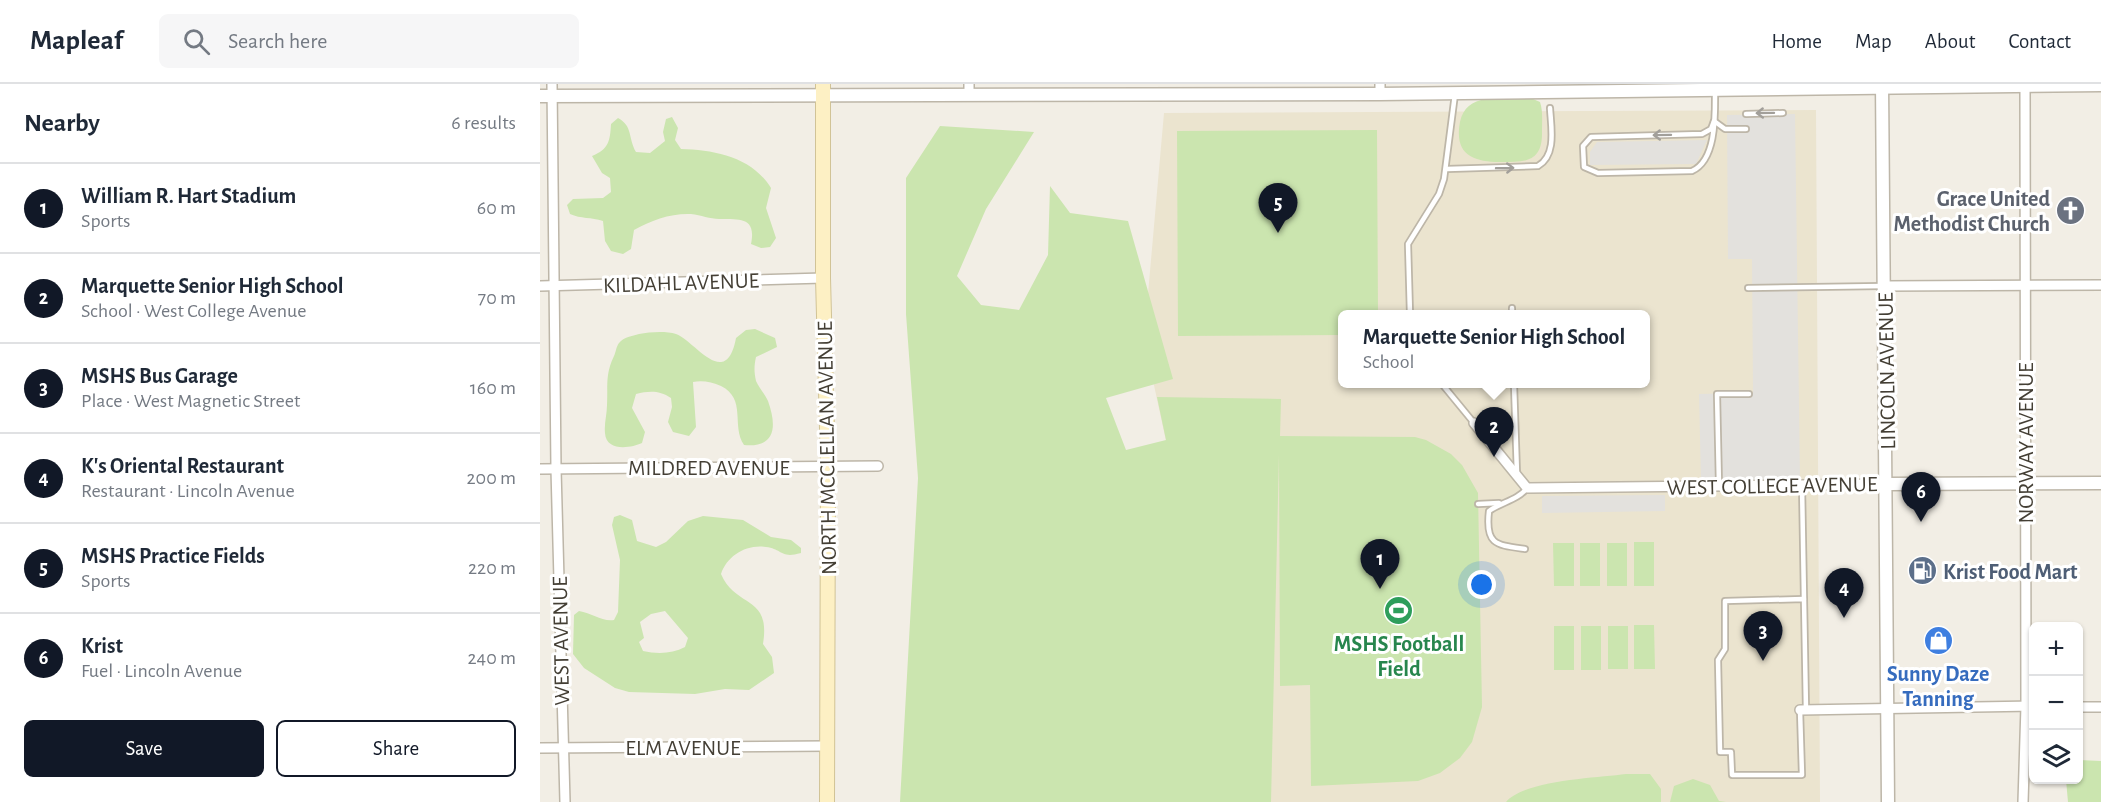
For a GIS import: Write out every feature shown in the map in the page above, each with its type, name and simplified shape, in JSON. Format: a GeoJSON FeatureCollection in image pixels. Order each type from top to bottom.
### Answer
{"type":"FeatureCollection","features":[{"type":"Feature","properties":{"kind":"main road","name":"NORTH MCCLELLAN AVENUE"},"geometry":{"type":"LineString","coordinates":[[823,89],[823,278],[828,466],[827,802]]}},
{"type":"Feature","properties":{"kind":"street","name":"NORWAY AVENUE"},"geometry":{"type":"LineString","coordinates":[[2025,84],[2024,285],[2029,676]]}},
{"type":"Feature","properties":{"kind":"street"},"geometry":{"type":"LineString","coordinates":[[548,92],[823,89],[1380,89],[1455,93],[1548,88],[2101,85]]}},
{"type":"Feature","properties":{"kind":"street","name":"LINCOLN AVENUE"},"geometry":{"type":"LineString","coordinates":[[1882,86],[1888,802]]}},
{"type":"Feature","properties":{"kind":"street","name":"WEST AVENUE"},"geometry":{"type":"LineString","coordinates":[[548,92],[565,802]]}},
{"type":"Feature","properties":{"kind":"street","name":"KILDAHL AVENUE"},"geometry":{"type":"LineString","coordinates":[[540,286],[823,278]]}},
{"type":"Feature","properties":{"kind":"street"},"geometry":{"type":"LineString","coordinates":[[1885,286],[2101,285]]}},
{"type":"Feature","properties":{"kind":"street"},"geometry":{"type":"LineString","coordinates":[[1474,423],[1527,488]]}},
{"type":"Feature","properties":{"kind":"street","name":"MILDRED AVENUE"},"geometry":{"type":"LineString","coordinates":[[540,469],[878,466]]}},
{"type":"Feature","properties":{"kind":"street","name":"WEST COLLEGE AVENUE"},"geometry":{"type":"LineString","coordinates":[[1527,488],[2101,483]]}},
{"type":"Feature","properties":{"kind":"street"},"geometry":{"type":"LineString","coordinates":[[1803,710],[2029,706]]}},
{"type":"Feature","properties":{"kind":"street"},"geometry":{"type":"LineString","coordinates":[[2083,707],[2101,707]]}},
{"type":"Feature","properties":{"kind":"street","name":"NORWAY AVENUE"},"geometry":{"type":"LineString","coordinates":[[2023,802],[2029,720]]}},
{"type":"Feature","properties":{"kind":"street","name":"ELM AVENUE"},"geometry":{"type":"LineString","coordinates":[[540,748],[827,746]]}},
{"type":"Feature","properties":{"kind":"lane"},"geometry":{"type":"LineString","coordinates":[[1714,121],[1711,129],[1702,134],[1591,137],[1582,146],[1584,167],[1598,172],[1692,171],[1698,168],[1709,150],[1714,121],[1715,87]]}},
{"type":"Feature","properties":{"kind":"lane"},"geometry":{"type":"LineString","coordinates":[[1410,310],[1407,244],[1439,194],[1447,169],[1455,93]]}},
{"type":"Feature","properties":{"kind":"lane"},"geometry":{"type":"LineString","coordinates":[[1447,169],[1538,166],[1547,159],[1551,147],[1550,108]]}},
{"type":"Feature","properties":{"kind":"lane"},"geometry":{"type":"LineString","coordinates":[[1746,114],[1783,113]]}},
{"type":"Feature","properties":{"kind":"lane"},"geometry":{"type":"LineString","coordinates":[[1714,121],[1725,129],[1746,129]]}},
{"type":"Feature","properties":{"kind":"lane"},"geometry":{"type":"LineString","coordinates":[[1748,288],[1885,286]]}},
{"type":"Feature","properties":{"kind":"lane"},"geometry":{"type":"LineString","coordinates":[[1445,388],[1474,423]]}},
{"type":"Feature","properties":{"kind":"lane"},"geometry":{"type":"LineString","coordinates":[[1514,388],[1517,475]]}},
{"type":"Feature","properties":{"kind":"lane"},"geometry":{"type":"LineString","coordinates":[[1719,485],[1717,394],[1749,394]]}},
{"type":"Feature","properties":{"kind":"lane"},"geometry":{"type":"LineString","coordinates":[[1802,485],[1804,599],[1802,775],[1732,775],[1731,752],[1720,752],[1719,660],[1725,649],[1725,601],[1804,599]]}},
{"type":"Feature","properties":{"kind":"lane"},"geometry":{"type":"LineString","coordinates":[[1478,504],[1502,502],[1521,496],[1527,488]]}},
{"type":"Feature","properties":{"kind":"lane"},"geometry":{"type":"LineString","coordinates":[[1502,502],[1489,511],[1489,536],[1498,545],[1525,549]]}},
{"type":"Feature","properties":{"kind":"shaded area"},"geometry":{"type":"Polygon","coordinates":[[[1816,110],[1820,802],[1244,802],[1144,339],[1164,113],[1816,110]]]}},
{"type":"Feature","properties":{"kind":"shaded area"},"geometry":{"type":"Polygon","coordinates":[[[1795,114],[1800,480],[1701,481],[1699,394],[1753,393],[1752,259],[1728,259],[1727,115],[1795,114]]]}},
{"type":"Feature","properties":{"kind":"shaded area"},"geometry":{"type":"Polygon","coordinates":[[[1707,140],[1696,164],[1590,165],[1590,152],[1597,142],[1707,140]]]}},
{"type":"Feature","properties":{"kind":"shaded area"},"geometry":{"type":"Polygon","coordinates":[[[1665,495],[1665,511],[1542,513],[1542,496],[1665,495]]]}},
{"type":"Feature","properties":{"kind":"green space"},"geometry":{"type":"Polygon","coordinates":[[[1533,99],[1540,102],[1542,141],[1540,148],[1532,158],[1518,162],[1490,162],[1473,158],[1463,149],[1459,133],[1461,117],[1469,106],[1476,101],[1533,99]]]}},
{"type":"Feature","properties":{"kind":"green space"},"geometry":{"type":"Polygon","coordinates":[[[672,117],[678,128],[675,140],[681,149],[707,151],[732,157],[754,169],[763,177],[771,188],[766,208],[776,238],[770,247],[761,248],[751,244],[751,228],[744,221],[684,214],[662,218],[634,230],[631,249],[623,254],[611,251],[605,241],[603,221],[570,214],[567,205],[573,199],[603,198],[611,192],[610,178],[602,173],[592,156],[607,144],[611,124],[618,118],[623,121],[636,152],[650,153],[665,141],[663,132],[666,119],[672,117]]]}},
{"type":"Feature","properties":{"kind":"green space"},"geometry":{"type":"Polygon","coordinates":[[[940,126],[1034,132],[986,209],[957,276],[981,305],[1019,310],[1048,255],[1050,186],[1070,213],[1128,221],[1173,379],[1106,398],[1126,450],[1166,440],[1157,397],[1281,399],[1280,436],[1415,437],[1426,440],[1451,454],[1462,465],[1478,493],[1482,707],[1472,742],[1460,758],[1440,773],[1418,781],[1311,786],[1310,685],[1280,686],[1279,454],[1271,802],[900,802],[918,478],[906,314],[906,178],[940,126]]]}},
{"type":"Feature","properties":{"kind":"green space"},"geometry":{"type":"Polygon","coordinates":[[[1377,130],[1378,310],[1338,310],[1338,335],[1178,336],[1177,131],[1377,130]]]}},
{"type":"Feature","properties":{"kind":"green space"},"geometry":{"type":"Polygon","coordinates":[[[755,329],[775,338],[777,347],[756,357],[755,363],[756,381],[768,401],[773,419],[771,434],[763,443],[744,445],[740,438],[734,398],[721,386],[700,381],[693,382],[696,427],[689,436],[673,432],[668,422],[672,407],[671,398],[658,392],[650,392],[636,394],[632,408],[645,432],[642,443],[620,447],[614,446],[606,439],[608,375],[617,346],[621,341],[643,333],[672,333],[684,338],[709,358],[718,362],[725,361],[731,353],[736,338],[746,330],[755,329]]]}},
{"type":"Feature","properties":{"kind":"green space"},"geometry":{"type":"Polygon","coordinates":[[[620,515],[632,520],[637,541],[656,547],[666,542],[688,521],[703,516],[743,520],[771,537],[791,540],[801,548],[801,553],[789,555],[772,548],[751,547],[733,557],[721,574],[727,585],[751,603],[762,617],[763,644],[772,657],[774,673],[749,690],[725,689],[695,694],[629,692],[615,688],[584,668],[573,654],[574,615],[579,611],[605,620],[614,620],[618,612],[620,560],[612,525],[614,517],[620,515]],[[665,611],[651,614],[640,622],[644,638],[639,642],[643,651],[659,653],[675,651],[685,647],[688,638],[665,611]]]}},
{"type":"Feature","properties":{"kind":"green space"},"geometry":{"type":"Polygon","coordinates":[[[1634,542],[1654,542],[1654,586],[1634,586],[1634,542]]]}},
{"type":"Feature","properties":{"kind":"green space"},"geometry":{"type":"Polygon","coordinates":[[[1553,543],[1574,543],[1574,586],[1554,586],[1553,543]]]}},
{"type":"Feature","properties":{"kind":"green space"},"geometry":{"type":"Polygon","coordinates":[[[1580,543],[1600,543],[1600,586],[1580,586],[1580,543]]]}},
{"type":"Feature","properties":{"kind":"green space"},"geometry":{"type":"Polygon","coordinates":[[[1607,543],[1627,543],[1627,586],[1607,586],[1607,543]]]}},
{"type":"Feature","properties":{"kind":"green space"},"geometry":{"type":"Polygon","coordinates":[[[1634,625],[1654,625],[1655,669],[1634,669],[1634,625]]]}},
{"type":"Feature","properties":{"kind":"green space"},"geometry":{"type":"Polygon","coordinates":[[[1554,626],[1574,626],[1574,670],[1554,670],[1554,626]]]}},
{"type":"Feature","properties":{"kind":"green space"},"geometry":{"type":"Polygon","coordinates":[[[1581,626],[1601,626],[1601,670],[1581,670],[1581,626]]]}},
{"type":"Feature","properties":{"kind":"green space"},"geometry":{"type":"Polygon","coordinates":[[[1608,626],[1628,626],[1628,669],[1608,669],[1608,626]]]}},
{"type":"Feature","properties":{"kind":"green space"},"geometry":{"type":"Polygon","coordinates":[[[2083,760],[2101,761],[2101,802],[2068,802],[2066,784],[2083,784],[2083,760]]]}},
{"type":"Feature","properties":{"kind":"green space"},"geometry":{"type":"Polygon","coordinates":[[[1626,774],[1650,774],[1661,789],[1661,802],[1506,802],[1515,795],[1544,785],[1626,774]]]}},
{"type":"Feature","properties":{"kind":"green space"},"geometry":{"type":"Polygon","coordinates":[[[1693,779],[1710,785],[1719,801],[1726,802],[1670,802],[1674,786],[1693,779]]]}},
{"type":"Feature","properties":{"kind":"place","name":"Grace United Methodist Church"},"geometry":{"type":"Point","coordinates":[2071,211]}},
{"type":"Feature","properties":{"kind":"place","name":"MSHS Practice Fields"},"geometry":{"type":"Point","coordinates":[1278,233]}},
{"type":"Feature","properties":{"kind":"place","name":"Marquette Senior High School"},"geometry":{"type":"Point","coordinates":[1494,457]}},
{"type":"Feature","properties":{"kind":"place","name":"Krist"},"geometry":{"type":"Point","coordinates":[1921,522]}},
{"type":"Feature","properties":{"kind":"place","name":"Krist Food Mart"},"geometry":{"type":"Point","coordinates":[1922,571]}},
{"type":"Feature","properties":{"kind":"place","name":"William R. Hart Stadium"},"geometry":{"type":"Point","coordinates":[1380,589]}},
{"type":"Feature","properties":{"kind":"place","name":"MSHS Football Field"},"geometry":{"type":"Point","coordinates":[1399,611]}},
{"type":"Feature","properties":{"kind":"place","name":"K's Oriental Restaurant"},"geometry":{"type":"Point","coordinates":[1844,618]}},
{"type":"Feature","properties":{"kind":"place","name":"Sunny Daze Tanning"},"geometry":{"type":"Point","coordinates":[1938,641]}},
{"type":"Feature","properties":{"kind":"place","name":"MSHS Bus Garage"},"geometry":{"type":"Point","coordinates":[1763,661]}}]}
